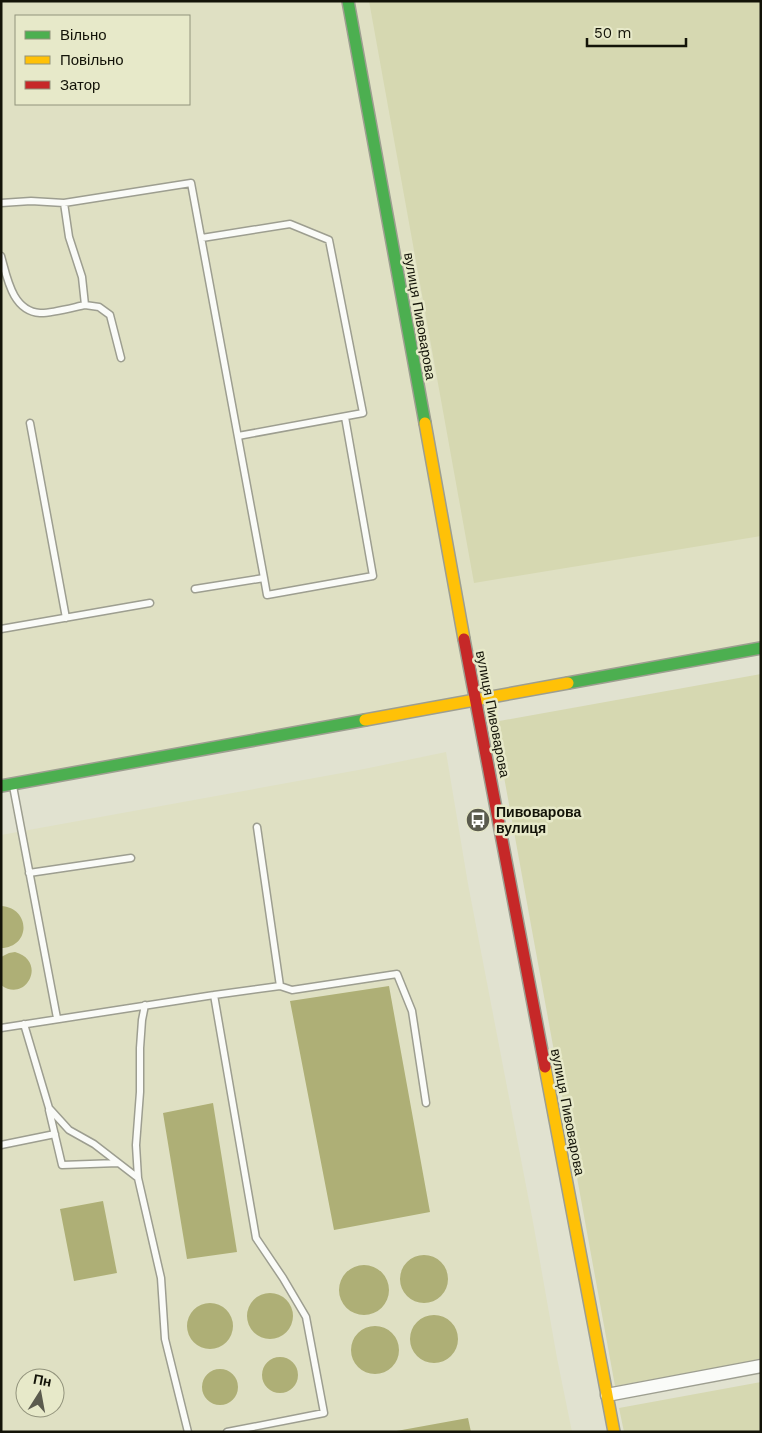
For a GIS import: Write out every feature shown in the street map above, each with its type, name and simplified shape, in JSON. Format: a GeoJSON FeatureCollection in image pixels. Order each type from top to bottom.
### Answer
{"type":"FeatureCollection","features":[{"type":"Feature","properties":{"kind":"street","name":"вулиця Пивоварова"},"geometry":{"type":"LineString","coordinates":[[348,1],[475,699],[614,1432]]}},
{"type":"Feature","properties":{"kind":"street"},"geometry":{"type":"LineString","coordinates":[[7,785],[761,648]]}},
{"type":"Feature","properties":{"kind":"street"},"geometry":{"type":"LineString","coordinates":[[607,1395],[761,1366]]}},
{"type":"Feature","properties":{"kind":"lane"},"geometry":{"type":"LineString","coordinates":[[1,203],[31,201],[64,203],[192,183],[267,594],[373,576],[345,417]]}},
{"type":"Feature","properties":{"kind":"lane"},"geometry":{"type":"LineString","coordinates":[[64,203],[69,237],[82,277],[86,305]]}},
{"type":"Feature","properties":{"kind":"lane"},"geometry":{"type":"LineString","coordinates":[[202,238],[290,224],[329,240],[363,413],[238,436]]}},
{"type":"Feature","properties":{"kind":"lane"},"geometry":{"type":"LineString","coordinates":[[1,256],[13,293],[24,307],[40,313],[86,305],[99,307],[110,315],[121,358]]}},
{"type":"Feature","properties":{"kind":"lane"},"geometry":{"type":"LineString","coordinates":[[30,423],[66,618]]}},
{"type":"Feature","properties":{"kind":"lane"},"geometry":{"type":"LineString","coordinates":[[195,589],[264,578]]}},
{"type":"Feature","properties":{"kind":"lane"},"geometry":{"type":"LineString","coordinates":[[1,629],[150,603]]}},
{"type":"Feature","properties":{"kind":"lane"},"geometry":{"type":"LineString","coordinates":[[7,785],[29,873],[57,1018]]}},
{"type":"Feature","properties":{"kind":"lane"},"geometry":{"type":"LineString","coordinates":[[257,827],[280,986]]}},
{"type":"Feature","properties":{"kind":"lane"},"geometry":{"type":"LineString","coordinates":[[29,873],[131,858]]}},
{"type":"Feature","properties":{"kind":"lane"},"geometry":{"type":"LineString","coordinates":[[1,1028],[57,1018],[280,986],[292,990],[397,974],[412,1011],[426,1104]]}},
{"type":"Feature","properties":{"kind":"lane"},"geometry":{"type":"LineString","coordinates":[[214,995],[256,1238],[306,1317],[324,1413],[227,1432]]}},
{"type":"Feature","properties":{"kind":"lane"},"geometry":{"type":"LineString","coordinates":[[145,1005],[140,1048],[140,1092],[136,1144],[138,1178],[161,1278],[165,1339],[188,1432]]}},
{"type":"Feature","properties":{"kind":"lane"},"geometry":{"type":"LineString","coordinates":[[24,1024],[49,1108],[62,1165],[119,1163]]}},
{"type":"Feature","properties":{"kind":"lane"},"geometry":{"type":"LineString","coordinates":[[49,1108],[69,1130],[94,1144],[138,1178]]}},
{"type":"Feature","properties":{"kind":"lane"},"geometry":{"type":"LineString","coordinates":[[1,1145],[55,1134]]}},
{"type":"Feature","properties":{"kind":"shaded area"},"geometry":{"type":"Polygon","coordinates":[[[1,1],[761,1],[761,642],[1,780],[1,1]]]}},
{"type":"Feature","properties":{"kind":"shaded area"},"geometry":{"type":"Polygon","coordinates":[[[369,1],[761,1],[761,536],[474,583],[369,1]]]}},
{"type":"Feature","properties":{"kind":"shaded area"},"geometry":{"type":"Polygon","coordinates":[[[761,674],[761,1360],[615,1386],[494,722],[761,674]]]}},
{"type":"Feature","properties":{"kind":"shaded area"},"geometry":{"type":"Polygon","coordinates":[[[446,752],[468,884],[572,1432],[1,1432],[1,835],[364,769],[446,752]]]}},
{"type":"Feature","properties":{"kind":"shaded area"},"geometry":{"type":"Polygon","coordinates":[[[1,906],[11,908],[18,913],[24,927],[18,941],[11,946],[1,948],[1,906]]]}},
{"type":"Feature","properties":{"kind":"shaded area"},"geometry":{"type":"Polygon","coordinates":[[[15,952],[25,957],[32,971],[30,979],[25,985],[18,989],[10,989],[1,985],[1,957],[15,952]]]}},
{"type":"Feature","properties":{"kind":"shaded area"},"geometry":{"type":"Polygon","coordinates":[[[389,986],[430,1212],[334,1230],[290,1001],[389,986]]]}},
{"type":"Feature","properties":{"kind":"shaded area"},"geometry":{"type":"Polygon","coordinates":[[[213,1103],[237,1252],[187,1259],[163,1113],[213,1103]]]}},
{"type":"Feature","properties":{"kind":"shaded area"},"geometry":{"type":"Polygon","coordinates":[[[103,1201],[117,1273],[74,1281],[60,1209],[103,1201]]]}},
{"type":"Feature","properties":{"kind":"shaded area"},"geometry":{"type":"Polygon","coordinates":[[[419,1255],[429,1255],[441,1262],[448,1274],[448,1284],[441,1296],[429,1303],[419,1303],[411,1299],[404,1292],[400,1284],[400,1274],[404,1266],[411,1259],[419,1255]]]}},
{"type":"Feature","properties":{"kind":"shaded area"},"geometry":{"type":"Polygon","coordinates":[[[364,1265],[378,1269],[385,1276],[389,1290],[385,1304],[378,1311],[364,1315],[350,1311],[343,1304],[339,1290],[343,1276],[350,1269],[364,1265]]]}},
{"type":"Feature","properties":{"kind":"shaded area"},"geometry":{"type":"Polygon","coordinates":[[[270,1293],[283,1297],[289,1303],[293,1316],[289,1329],[283,1335],[270,1339],[257,1335],[251,1329],[247,1316],[251,1303],[257,1297],[270,1293]]]}},
{"type":"Feature","properties":{"kind":"shaded area"},"geometry":{"type":"Polygon","coordinates":[[[210,1303],[223,1307],[229,1313],[233,1326],[229,1339],[223,1345],[210,1349],[197,1345],[191,1339],[187,1326],[191,1313],[197,1307],[210,1303]]]}},
{"type":"Feature","properties":{"kind":"shaded area"},"geometry":{"type":"Polygon","coordinates":[[[434,1315],[443,1317],[451,1322],[456,1330],[458,1339],[456,1348],[451,1356],[443,1361],[434,1363],[425,1361],[417,1356],[412,1348],[410,1339],[412,1330],[417,1322],[425,1317],[434,1315]]]}},
{"type":"Feature","properties":{"kind":"shaded area"},"geometry":{"type":"Polygon","coordinates":[[[370,1326],[380,1326],[389,1330],[395,1336],[398,1341],[398,1359],[389,1370],[380,1374],[370,1374],[361,1370],[355,1364],[351,1355],[351,1345],[355,1336],[361,1330],[370,1326]]]}},
{"type":"Feature","properties":{"kind":"shaded area"},"geometry":{"type":"Polygon","coordinates":[[[280,1357],[293,1362],[298,1375],[293,1388],[280,1393],[267,1388],[262,1375],[267,1362],[280,1357]]]}},
{"type":"Feature","properties":{"kind":"shaded area"},"geometry":{"type":"Polygon","coordinates":[[[220,1369],[232,1375],[238,1387],[232,1399],[220,1405],[208,1399],[202,1387],[208,1375],[220,1369]]]}},
{"type":"Feature","properties":{"kind":"shaded area"},"geometry":{"type":"Polygon","coordinates":[[[761,1382],[761,1432],[624,1432],[619,1408],[761,1382]]]}},
{"type":"Feature","properties":{"kind":"shaded area"},"geometry":{"type":"Polygon","coordinates":[[[468,1418],[471,1432],[391,1432],[468,1418]]]}},
{"type":"Feature","properties":{"kind":"traffic: fast"},"geometry":{"type":"LineString","coordinates":[[348,1],[425,423]]}},
{"type":"Feature","properties":{"kind":"traffic: fast"},"geometry":{"type":"LineString","coordinates":[[568,683],[761,648]]}},
{"type":"Feature","properties":{"kind":"traffic: fast"},"geometry":{"type":"LineString","coordinates":[[1,786],[365,720]]}},
{"type":"Feature","properties":{"kind":"traffic: slow"},"geometry":{"type":"LineString","coordinates":[[425,423],[464,639]]}},
{"type":"Feature","properties":{"kind":"traffic: slow"},"geometry":{"type":"LineString","coordinates":[[365,720],[568,683]]}},
{"type":"Feature","properties":{"kind":"traffic: slow"},"geometry":{"type":"LineString","coordinates":[[545,1067],[614,1432]]}},
{"type":"Feature","properties":{"kind":"traffic: jam"},"geometry":{"type":"LineString","coordinates":[[464,639],[545,1067]]}},
{"type":"Feature","properties":{"kind":"place","name":"Пивоварова вулиця"},"geometry":{"type":"Point","coordinates":[478,820]}}]}
